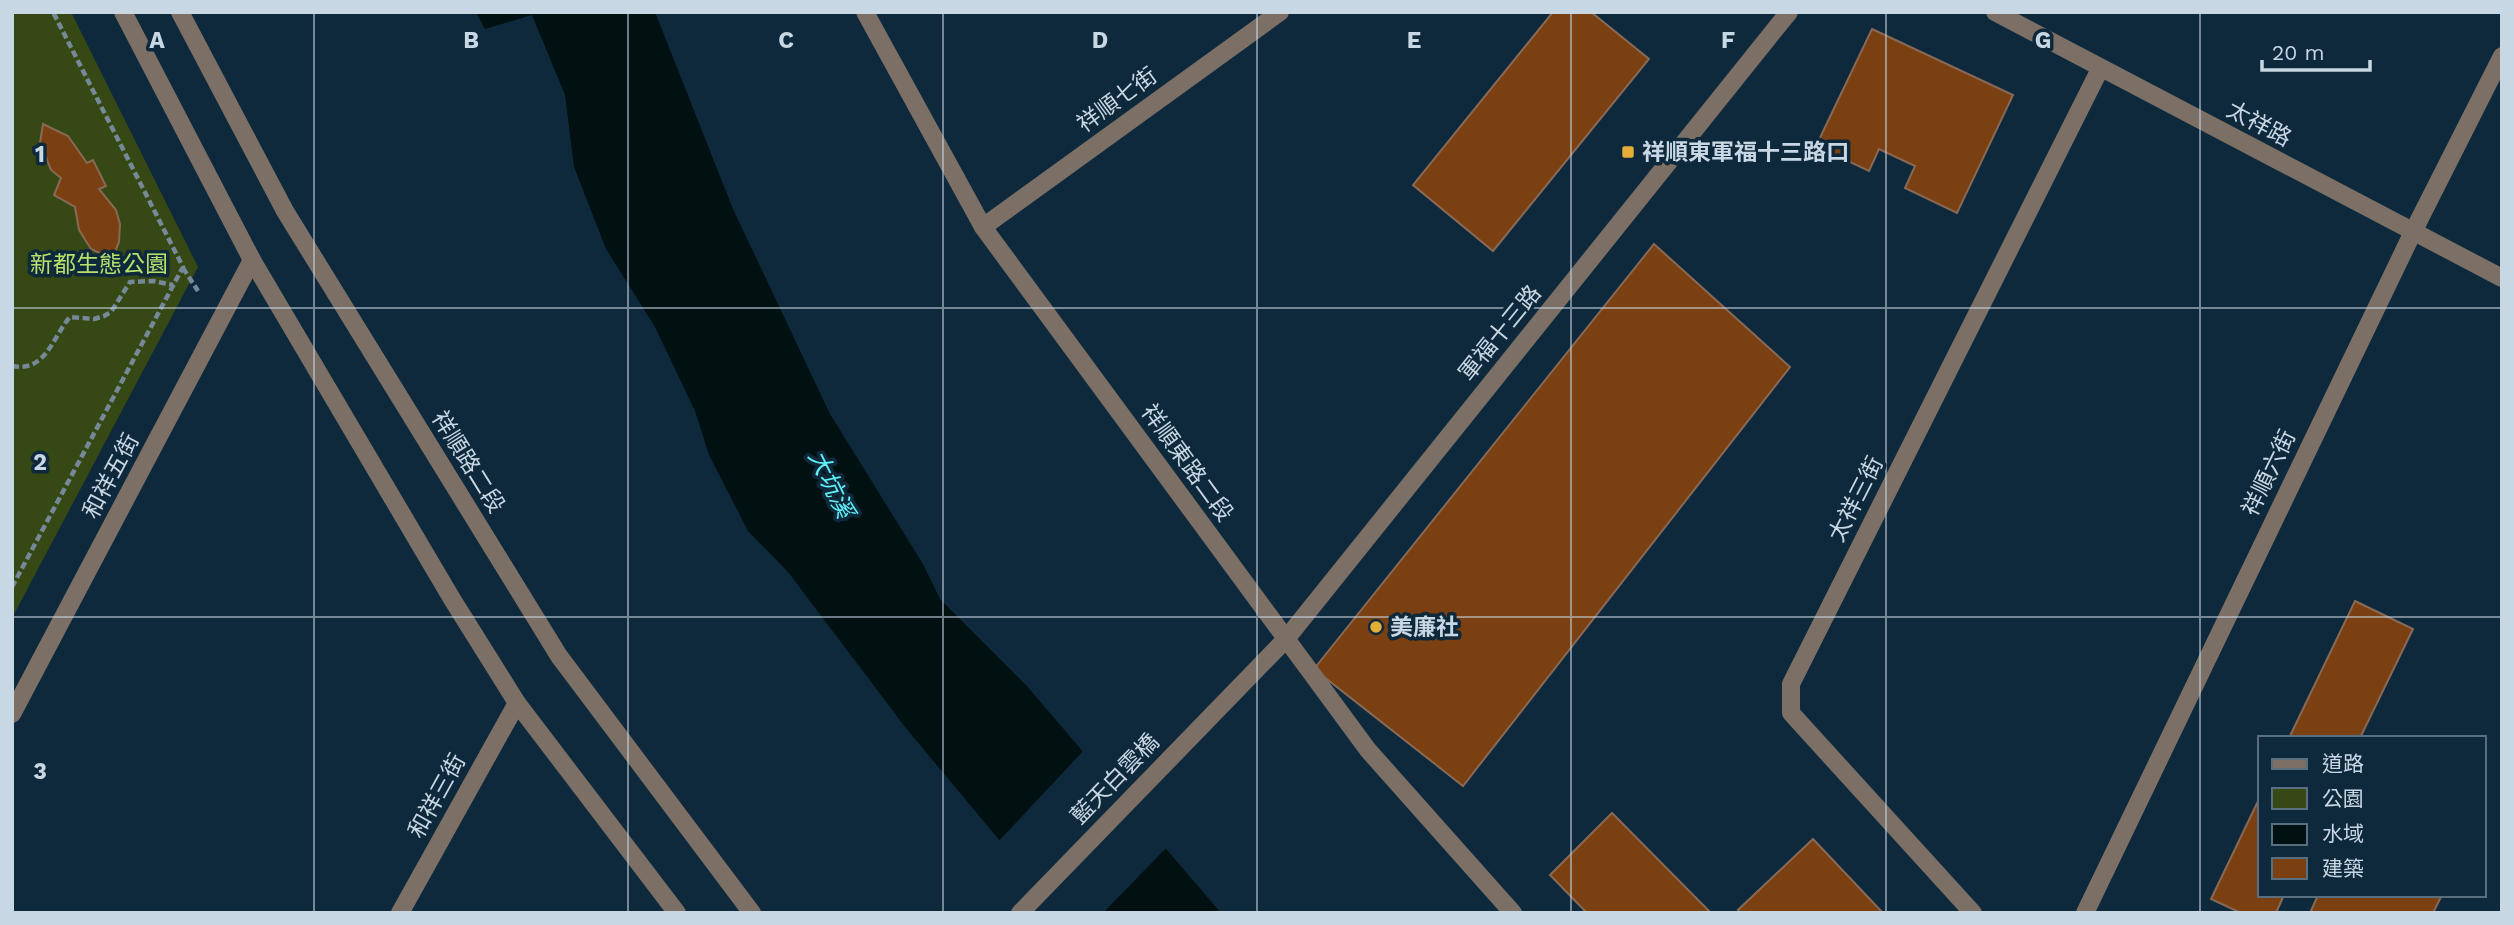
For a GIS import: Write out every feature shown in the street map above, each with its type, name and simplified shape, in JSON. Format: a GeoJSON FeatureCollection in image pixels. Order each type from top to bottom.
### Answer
{"type":"FeatureCollection","features":[{"type":"Feature","properties":{"kind":"street"},"geometry":{"type":"LineString","coordinates":[[123,12],[252,260],[452,599],[517,703],[677,913]]}},
{"type":"Feature","properties":{"kind":"street","name":"祥順路二段"},"geometry":{"type":"LineString","coordinates":[[180,12],[285,211],[559,656],[752,913]]}},
{"type":"Feature","properties":{"kind":"street","name":"祥順東路二段"},"geometry":{"type":"LineString","coordinates":[[864,12],[983,227],[1368,750],[1513,913]]}},
{"type":"Feature","properties":{"kind":"street","name":"祥順七街"},"geometry":{"type":"LineString","coordinates":[[983,227],[1280,12]]}},
{"type":"Feature","properties":{"kind":"street","name":"軍福十三路"},"geometry":{"type":"LineString","coordinates":[[1244,680],[1286,639],[1789,12]]}},
{"type":"Feature","properties":{"kind":"street","name":"太祥路"},"geometry":{"type":"LineString","coordinates":[[1995,12],[2099,69],[2502,278]]}},
{"type":"Feature","properties":{"kind":"street","name":"祥順六街"},"geometry":{"type":"LineString","coordinates":[[2085,913],[2413,232],[2502,56]]}},
{"type":"Feature","properties":{"kind":"street","name":"太祥三街"},"geometry":{"type":"LineString","coordinates":[[1973,913],[1791,713],[1791,684],[2099,69]]}},
{"type":"Feature","properties":{"kind":"street","name":"和祥五街"},"geometry":{"type":"LineString","coordinates":[[12,714],[252,260]]}},
{"type":"Feature","properties":{"kind":"street","name":"藍天白雲橋"},"geometry":{"type":"LineString","coordinates":[[1020,913],[1244,680]]}},
{"type":"Feature","properties":{"kind":"street","name":"和祥三街"},"geometry":{"type":"LineString","coordinates":[[400,913],[517,703]]}},
{"type":"Feature","properties":{"kind":"path"},"geometry":{"type":"LineString","coordinates":[[53,12],[183,267],[198,291]]}},
{"type":"Feature","properties":{"kind":"path"},"geometry":{"type":"LineString","coordinates":[[12,587],[183,267]]}},
{"type":"Feature","properties":{"kind":"path"},"geometry":{"type":"LineString","coordinates":[[12,366],[30,366],[41,361],[70,317],[94,319],[111,312],[130,282],[153,281],[173,285]]}},
{"type":"Feature","properties":{"kind":"green space","name":"新都生態公園"},"geometry":{"type":"Polygon","coordinates":[[[12,12],[71,12],[198,267],[12,618],[12,12]]]}},
{"type":"Feature","properties":{"kind":"water","name":"大坑溪"},"geometry":{"type":"Polygon","coordinates":[[[476,12],[655,12],[733,209],[830,414],[923,564],[940,599],[1026,685],[1221,913],[1060,913],[905,727],[788,572],[748,531],[709,455],[695,411],[655,327],[606,249],[574,167],[565,95],[532,15],[485,29],[476,12]]]}},
{"type":"Feature","properties":{"kind":"pier"},"geometry":{"type":"Polygon","coordinates":[[[1085,749],[1168,846],[1103,913],[1055,913],[996,844],[1085,749]]]}},
{"type":"Feature","properties":{"kind":"building"},"geometry":{"type":"Polygon","coordinates":[[[1553,12],[1591,12],[1649,59],[1493,251],[1413,185],[1553,12]]]}},
{"type":"Feature","properties":{"kind":"building"},"geometry":{"type":"Polygon","coordinates":[[[1872,29],[2013,95],[1957,213],[1905,188],[1915,166],[1879,149],[1869,171],[1816,146],[1872,29]]]}},
{"type":"Feature","properties":{"kind":"building"},"geometry":{"type":"Polygon","coordinates":[[[43,124],[68,136],[87,163],[93,160],[106,186],[99,189],[116,210],[120,224],[119,242],[112,259],[91,249],[79,230],[75,207],[54,195],[61,178],[51,170],[40,143],[43,124]]]}},
{"type":"Feature","properties":{"kind":"building"},"geometry":{"type":"Polygon","coordinates":[[[1654,244],[1790,367],[1463,786],[1314,669],[1654,244]]]}},
{"type":"Feature","properties":{"kind":"building"},"geometry":{"type":"Polygon","coordinates":[[[2355,601],[2413,629],[2361,736],[2290,736],[2355,601]]]}},
{"type":"Feature","properties":{"kind":"building"},"geometry":{"type":"Polygon","coordinates":[[[2258,801],[2258,897],[2283,897],[2276,913],[2241,913],[2211,899],[2258,801]]]}},
{"type":"Feature","properties":{"kind":"building"},"geometry":{"type":"Polygon","coordinates":[[[1612,813],[1711,913],[1587,913],[1550,875],[1612,813]]]}},
{"type":"Feature","properties":{"kind":"building"},"geometry":{"type":"Polygon","coordinates":[[[1813,839],[1883,913],[1740,913],[1738,910],[1813,839]]]}},
{"type":"Feature","properties":{"kind":"building"},"geometry":{"type":"Polygon","coordinates":[[[2317,897],[2441,897],[2433,913],[2310,913],[2317,897]]]}},
{"type":"Feature","properties":{"kind":"place","name":"祥順東軍福十三路口"},"geometry":{"type":"Point","coordinates":[1628,152]}},
{"type":"Feature","properties":{"kind":"place","name":"美廉社"},"geometry":{"type":"Point","coordinates":[1376,627]}}]}
